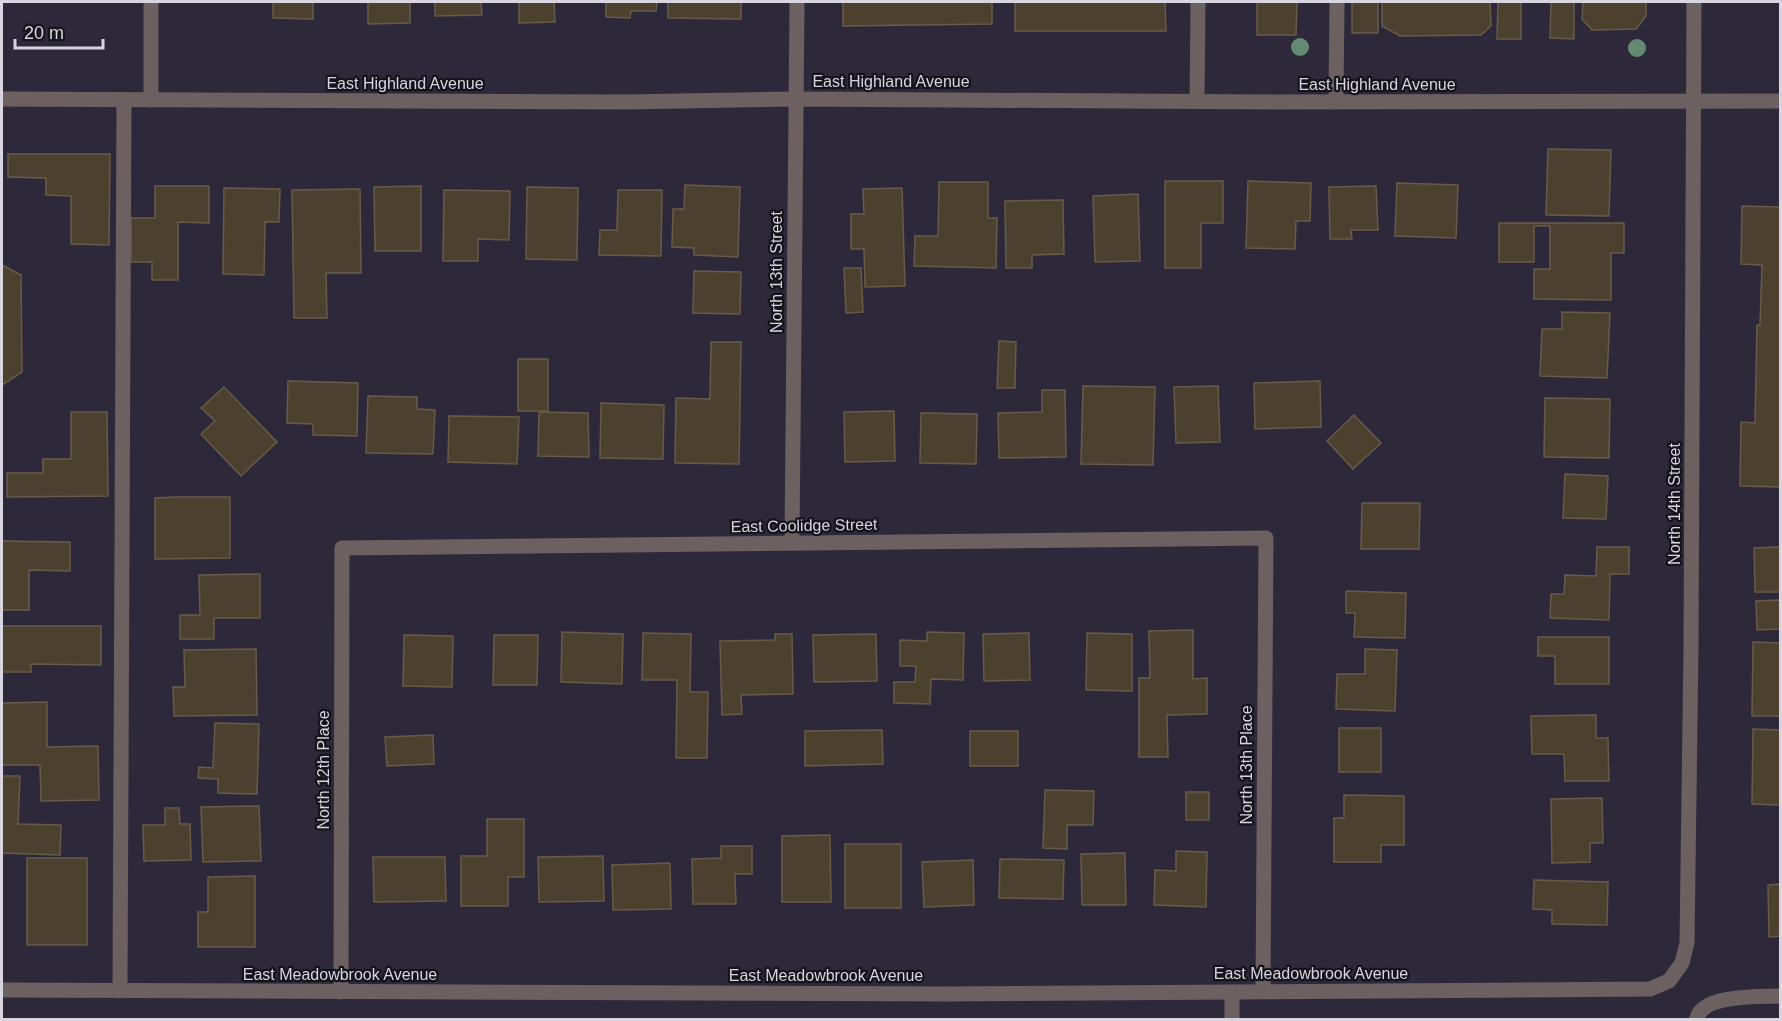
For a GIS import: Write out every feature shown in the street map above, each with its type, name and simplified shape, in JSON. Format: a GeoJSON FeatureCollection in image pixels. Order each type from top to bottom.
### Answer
{"type":"FeatureCollection","features":[{"type":"Feature","properties":{"kind":"street"},"geometry":{"type":"LineString","coordinates":[[151,2],[151,100]]}},
{"type":"Feature","properties":{"kind":"street","name":"North 13th Street"},"geometry":{"type":"LineString","coordinates":[[792,543],[797,2]]}},
{"type":"Feature","properties":{"kind":"street"},"geometry":{"type":"LineString","coordinates":[[1197,101],[1198,2]]}},
{"type":"Feature","properties":{"kind":"street"},"geometry":{"type":"LineString","coordinates":[[1336,102],[1337,2]]}},
{"type":"Feature","properties":{"kind":"street","name":"North 14th Street"},"geometry":{"type":"LineString","coordinates":[[1650,989],[1669,981],[1682,963],[1687,944],[1694,2]]}},
{"type":"Feature","properties":{"kind":"street","name":"East Highland Avenue"},"geometry":{"type":"LineString","coordinates":[[2,99],[626,102],[796,99],[1336,102],[1780,101]]}},
{"type":"Feature","properties":{"kind":"street"},"geometry":{"type":"LineString","coordinates":[[120,991],[124,100]]}},
{"type":"Feature","properties":{"kind":"street","name":"East Coolidge Street"},"geometry":{"type":"LineString","coordinates":[[342,548],[1266,538]]}},
{"type":"Feature","properties":{"kind":"street","name":"North 13th Place"},"geometry":{"type":"LineString","coordinates":[[1263,991],[1266,538]]}},
{"type":"Feature","properties":{"kind":"street","name":"North 12th Place"},"geometry":{"type":"LineString","coordinates":[[340,992],[342,548]]}},
{"type":"Feature","properties":{"kind":"street","name":"East Meadowbrook Avenue"},"geometry":{"type":"LineString","coordinates":[[2,990],[948,994],[1650,989]]}},
{"type":"Feature","properties":{"kind":"street"},"geometry":{"type":"LineString","coordinates":[[1232,992],[1232,1020]]}},
{"type":"Feature","properties":{"kind":"street"},"geometry":{"type":"LineString","coordinates":[[1696,1020],[1701,1010],[1722,999],[1780,996]]}},
{"type":"Feature","properties":{"kind":"building"},"geometry":{"type":"Polygon","coordinates":[[[273,2],[313,2],[313,19],[273,18],[273,2]]]}},
{"type":"Feature","properties":{"kind":"building"},"geometry":{"type":"Polygon","coordinates":[[[368,2],[410,2],[410,23],[368,24],[368,2]]]}},
{"type":"Feature","properties":{"kind":"building"},"geometry":{"type":"Polygon","coordinates":[[[435,2],[481,2],[482,15],[435,16],[435,2]]]}},
{"type":"Feature","properties":{"kind":"building"},"geometry":{"type":"Polygon","coordinates":[[[519,2],[554,2],[555,22],[519,23],[519,2]]]}},
{"type":"Feature","properties":{"kind":"building"},"geometry":{"type":"Polygon","coordinates":[[[606,2],[657,2],[656,11],[631,11],[630,18],[606,17],[606,2]]]}},
{"type":"Feature","properties":{"kind":"building"},"geometry":{"type":"Polygon","coordinates":[[[668,2],[741,2],[741,19],[668,18],[668,2]]]}},
{"type":"Feature","properties":{"kind":"building"},"geometry":{"type":"Polygon","coordinates":[[[843,2],[992,2],[992,24],[843,26],[843,2]]]}},
{"type":"Feature","properties":{"kind":"building"},"geometry":{"type":"Polygon","coordinates":[[[1015,2],[1165,2],[1166,31],[1015,31],[1015,2]]]}},
{"type":"Feature","properties":{"kind":"building"},"geometry":{"type":"Polygon","coordinates":[[[1257,2],[1297,2],[1296,35],[1257,35],[1257,2]]]}},
{"type":"Feature","properties":{"kind":"building"},"geometry":{"type":"Polygon","coordinates":[[[1352,2],[1378,2],[1378,33],[1352,33],[1352,2]]]}},
{"type":"Feature","properties":{"kind":"building"},"geometry":{"type":"Polygon","coordinates":[[[1382,2],[1490,2],[1491,26],[1481,35],[1400,36],[1382,26],[1382,2]]]}},
{"type":"Feature","properties":{"kind":"building"},"geometry":{"type":"Polygon","coordinates":[[[1498,2],[1521,2],[1521,39],[1497,39],[1498,2]]]}},
{"type":"Feature","properties":{"kind":"building"},"geometry":{"type":"Polygon","coordinates":[[[1551,2],[1574,2],[1574,39],[1550,38],[1551,2]]]}},
{"type":"Feature","properties":{"kind":"building"},"geometry":{"type":"Polygon","coordinates":[[[1583,2],[1646,2],[1646,16],[1636,29],[1592,30],[1582,19],[1583,2]]]}},
{"type":"Feature","properties":{"kind":"building"},"geometry":{"type":"Polygon","coordinates":[[[1548,149],[1611,150],[1609,216],[1546,215],[1548,149]]]}},
{"type":"Feature","properties":{"kind":"building"},"geometry":{"type":"Polygon","coordinates":[[[8,154],[110,154],[109,245],[71,244],[71,196],[46,195],[46,178],[8,177],[8,154]]]}},
{"type":"Feature","properties":{"kind":"building"},"geometry":{"type":"Polygon","coordinates":[[[1165,181],[1223,181],[1223,223],[1201,223],[1201,268],[1165,268],[1165,181]]]}},
{"type":"Feature","properties":{"kind":"building"},"geometry":{"type":"Polygon","coordinates":[[[1248,181],[1311,183],[1310,221],[1296,221],[1295,249],[1246,248],[1248,181]]]}},
{"type":"Feature","properties":{"kind":"building"},"geometry":{"type":"Polygon","coordinates":[[[939,182],[988,182],[988,218],[997,218],[996,268],[914,266],[915,236],[938,236],[939,182]]]}},
{"type":"Feature","properties":{"kind":"building"},"geometry":{"type":"Polygon","coordinates":[[[1397,183],[1458,185],[1456,238],[1395,236],[1397,183]]]}},
{"type":"Feature","properties":{"kind":"building"},"geometry":{"type":"Polygon","coordinates":[[[685,185],[740,187],[738,257],[694,255],[694,248],[672,247],[673,209],[684,209],[685,185]]]}},
{"type":"Feature","properties":{"kind":"building"},"geometry":{"type":"Polygon","coordinates":[[[155,186],[209,186],[209,223],[178,222],[178,280],[152,280],[152,262],[131,262],[131,218],[155,218],[155,186]]]}},
{"type":"Feature","properties":{"kind":"building"},"geometry":{"type":"Polygon","coordinates":[[[421,186],[421,251],[375,251],[374,187],[421,186]]]}},
{"type":"Feature","properties":{"kind":"building"},"geometry":{"type":"Polygon","coordinates":[[[1376,186],[1378,230],[1351,230],[1352,239],[1330,239],[1329,187],[1376,186]]]}},
{"type":"Feature","properties":{"kind":"building"},"geometry":{"type":"Polygon","coordinates":[[[527,187],[578,188],[577,260],[526,259],[527,187]]]}},
{"type":"Feature","properties":{"kind":"building"},"geometry":{"type":"Polygon","coordinates":[[[224,188],[280,189],[279,222],[265,222],[264,275],[223,274],[224,188]]]}},
{"type":"Feature","properties":{"kind":"building"},"geometry":{"type":"Polygon","coordinates":[[[902,188],[905,286],[865,287],[864,249],[851,249],[851,214],[864,214],[863,189],[902,188]]]}},
{"type":"Feature","properties":{"kind":"building"},"geometry":{"type":"Polygon","coordinates":[[[360,189],[361,273],[326,273],[327,318],[294,318],[292,190],[360,189]]]}},
{"type":"Feature","properties":{"kind":"building"},"geometry":{"type":"Polygon","coordinates":[[[444,190],[510,191],[509,240],[478,239],[478,261],[443,261],[444,190]]]}},
{"type":"Feature","properties":{"kind":"building"},"geometry":{"type":"Polygon","coordinates":[[[618,190],[662,190],[661,256],[599,255],[600,230],[617,230],[618,190]]]}},
{"type":"Feature","properties":{"kind":"building"},"geometry":{"type":"Polygon","coordinates":[[[1138,194],[1140,261],[1095,262],[1093,196],[1138,194]]]}},
{"type":"Feature","properties":{"kind":"building"},"geometry":{"type":"Polygon","coordinates":[[[1063,200],[1064,254],[1032,255],[1032,268],[1006,268],[1005,201],[1063,200]]]}},
{"type":"Feature","properties":{"kind":"building"},"geometry":{"type":"Polygon","coordinates":[[[1742,206],[1780,207],[1780,487],[1740,486],[1741,422],[1755,423],[1757,325],[1760,325],[1762,265],[1741,264],[1742,206]]]}},
{"type":"Feature","properties":{"kind":"building"},"geometry":{"type":"Polygon","coordinates":[[[1499,223],[1624,223],[1624,253],[1611,253],[1611,300],[1534,299],[1534,269],[1550,269],[1550,226],[1534,226],[1534,262],[1499,262],[1499,223]]]}},
{"type":"Feature","properties":{"kind":"building"},"geometry":{"type":"Polygon","coordinates":[[[2,265],[21,275],[22,372],[2,385],[2,265]]]}},
{"type":"Feature","properties":{"kind":"building"},"geometry":{"type":"Polygon","coordinates":[[[844,268],[861,268],[863,312],[846,313],[844,268]]]}},
{"type":"Feature","properties":{"kind":"building"},"geometry":{"type":"Polygon","coordinates":[[[694,271],[741,272],[740,314],[693,313],[694,271]]]}},
{"type":"Feature","properties":{"kind":"building"},"geometry":{"type":"Polygon","coordinates":[[[1562,312],[1610,313],[1607,378],[1540,376],[1542,329],[1562,329],[1562,312]]]}},
{"type":"Feature","properties":{"kind":"building"},"geometry":{"type":"Polygon","coordinates":[[[999,341],[1016,342],[1015,388],[997,388],[999,341]]]}},
{"type":"Feature","properties":{"kind":"building"},"geometry":{"type":"Polygon","coordinates":[[[711,342],[741,342],[739,464],[675,463],[676,398],[710,399],[711,342]]]}},
{"type":"Feature","properties":{"kind":"building"},"geometry":{"type":"Polygon","coordinates":[[[518,359],[548,359],[548,411],[518,411],[518,359]]]}},
{"type":"Feature","properties":{"kind":"building"},"geometry":{"type":"Polygon","coordinates":[[[288,381],[358,383],[357,436],[313,435],[313,424],[287,423],[288,381]]]}},
{"type":"Feature","properties":{"kind":"building"},"geometry":{"type":"Polygon","coordinates":[[[1320,381],[1321,427],[1255,429],[1254,383],[1320,381]]]}},
{"type":"Feature","properties":{"kind":"building"},"geometry":{"type":"Polygon","coordinates":[[[1083,386],[1155,387],[1153,465],[1081,464],[1083,386]]]}},
{"type":"Feature","properties":{"kind":"building"},"geometry":{"type":"Polygon","coordinates":[[[1218,386],[1220,442],[1176,443],[1174,387],[1218,386]]]}},
{"type":"Feature","properties":{"kind":"building"},"geometry":{"type":"Polygon","coordinates":[[[224,387],[277,442],[241,476],[201,434],[215,421],[201,408],[224,387]]]}},
{"type":"Feature","properties":{"kind":"building"},"geometry":{"type":"Polygon","coordinates":[[[1042,390],[1065,390],[1066,457],[999,458],[998,413],[1042,412],[1042,390]]]}},
{"type":"Feature","properties":{"kind":"building"},"geometry":{"type":"Polygon","coordinates":[[[368,396],[417,397],[417,409],[435,410],[433,454],[366,453],[368,396]]]}},
{"type":"Feature","properties":{"kind":"building"},"geometry":{"type":"Polygon","coordinates":[[[1545,398],[1610,399],[1609,458],[1544,457],[1545,398]]]}},
{"type":"Feature","properties":{"kind":"building"},"geometry":{"type":"Polygon","coordinates":[[[601,403],[664,405],[663,459],[600,458],[601,403]]]}},
{"type":"Feature","properties":{"kind":"building"},"geometry":{"type":"Polygon","coordinates":[[[894,411],[895,461],[845,462],[844,412],[894,411]]]}},
{"type":"Feature","properties":{"kind":"building"},"geometry":{"type":"Polygon","coordinates":[[[71,412],[107,412],[108,496],[7,497],[7,473],[43,473],[43,459],[71,459],[71,412]]]}},
{"type":"Feature","properties":{"kind":"building"},"geometry":{"type":"Polygon","coordinates":[[[539,412],[588,413],[589,457],[538,456],[539,412]]]}},
{"type":"Feature","properties":{"kind":"building"},"geometry":{"type":"Polygon","coordinates":[[[921,413],[977,414],[976,464],[920,463],[921,413]]]}},
{"type":"Feature","properties":{"kind":"building"},"geometry":{"type":"Polygon","coordinates":[[[1354,415],[1381,443],[1353,469],[1327,441],[1354,415]]]}},
{"type":"Feature","properties":{"kind":"building"},"geometry":{"type":"Polygon","coordinates":[[[449,416],[519,417],[517,464],[448,462],[449,416]]]}},
{"type":"Feature","properties":{"kind":"building"},"geometry":{"type":"Polygon","coordinates":[[[1565,474],[1608,476],[1606,519],[1563,518],[1565,474]]]}},
{"type":"Feature","properties":{"kind":"building"},"geometry":{"type":"Polygon","coordinates":[[[230,497],[230,558],[155,559],[155,498],[230,497]]]}},
{"type":"Feature","properties":{"kind":"building"},"geometry":{"type":"Polygon","coordinates":[[[1362,503],[1420,503],[1419,549],[1361,549],[1362,503]]]}},
{"type":"Feature","properties":{"kind":"building"},"geometry":{"type":"Polygon","coordinates":[[[2,541],[70,542],[70,571],[29,570],[29,610],[2,610],[2,541]]]}},
{"type":"Feature","properties":{"kind":"building"},"geometry":{"type":"Polygon","coordinates":[[[1597,547],[1629,547],[1629,574],[1610,574],[1609,620],[1550,618],[1551,594],[1564,594],[1565,575],[1596,576],[1597,547]]]}},
{"type":"Feature","properties":{"kind":"building"},"geometry":{"type":"Polygon","coordinates":[[[1780,547],[1780,592],[1755,592],[1754,548],[1780,547]]]}},
{"type":"Feature","properties":{"kind":"building"},"geometry":{"type":"Polygon","coordinates":[[[260,574],[260,618],[214,618],[214,639],[180,639],[180,615],[200,615],[199,575],[260,574]]]}},
{"type":"Feature","properties":{"kind":"building"},"geometry":{"type":"Polygon","coordinates":[[[1346,591],[1406,593],[1405,638],[1354,637],[1355,613],[1346,613],[1346,591]]]}},
{"type":"Feature","properties":{"kind":"building"},"geometry":{"type":"Polygon","coordinates":[[[1780,600],[1780,629],[1757,630],[1756,601],[1780,600]]]}},
{"type":"Feature","properties":{"kind":"building"},"geometry":{"type":"Polygon","coordinates":[[[2,626],[101,626],[101,665],[31,664],[31,672],[2,672],[2,626]]]}},
{"type":"Feature","properties":{"kind":"building"},"geometry":{"type":"Polygon","coordinates":[[[1193,630],[1193,679],[1207,678],[1207,714],[1167,715],[1168,757],[1139,757],[1139,678],[1150,678],[1149,631],[1193,630]]]}},
{"type":"Feature","properties":{"kind":"building"},"geometry":{"type":"Polygon","coordinates":[[[562,632],[623,634],[622,684],[561,682],[562,632]]]}},
{"type":"Feature","properties":{"kind":"building"},"geometry":{"type":"Polygon","coordinates":[[[927,632],[964,633],[963,680],[931,679],[930,704],[894,703],[894,682],[915,682],[916,666],[900,666],[900,640],[927,641],[927,632]]]}},
{"type":"Feature","properties":{"kind":"building"},"geometry":{"type":"Polygon","coordinates":[[[643,633],[691,634],[690,692],[708,692],[707,758],[676,758],[677,680],[642,680],[643,633]]]}},
{"type":"Feature","properties":{"kind":"building"},"geometry":{"type":"Polygon","coordinates":[[[1029,633],[1030,680],[984,681],[983,634],[1029,633]]]}},
{"type":"Feature","properties":{"kind":"building"},"geometry":{"type":"Polygon","coordinates":[[[1087,633],[1132,634],[1132,691],[1086,690],[1087,633]]]}},
{"type":"Feature","properties":{"kind":"building"},"geometry":{"type":"Polygon","coordinates":[[[775,634],[792,634],[793,694],[741,695],[742,714],[722,715],[720,641],[775,640],[775,634]]]}},
{"type":"Feature","properties":{"kind":"building"},"geometry":{"type":"Polygon","coordinates":[[[876,634],[877,681],[814,682],[813,635],[876,634]]]}},
{"type":"Feature","properties":{"kind":"building"},"geometry":{"type":"Polygon","coordinates":[[[404,635],[453,636],[452,687],[403,686],[404,635]]]}},
{"type":"Feature","properties":{"kind":"building"},"geometry":{"type":"Polygon","coordinates":[[[494,635],[538,635],[537,685],[493,685],[494,635]]]}},
{"type":"Feature","properties":{"kind":"building"},"geometry":{"type":"Polygon","coordinates":[[[1538,637],[1609,637],[1609,684],[1555,684],[1555,656],[1538,656],[1538,637]]]}},
{"type":"Feature","properties":{"kind":"building"},"geometry":{"type":"Polygon","coordinates":[[[1753,642],[1780,643],[1780,716],[1752,716],[1753,642]]]}},
{"type":"Feature","properties":{"kind":"building"},"geometry":{"type":"Polygon","coordinates":[[[256,649],[257,715],[174,716],[173,687],[185,687],[184,650],[256,649]]]}},
{"type":"Feature","properties":{"kind":"building"},"geometry":{"type":"Polygon","coordinates":[[[1365,649],[1397,650],[1395,711],[1336,709],[1337,674],[1365,674],[1365,649]]]}},
{"type":"Feature","properties":{"kind":"building"},"geometry":{"type":"Polygon","coordinates":[[[47,702],[47,747],[98,746],[99,800],[41,801],[40,765],[2,765],[2,703],[47,702]]]}},
{"type":"Feature","properties":{"kind":"building"},"geometry":{"type":"Polygon","coordinates":[[[1596,715],[1596,738],[1608,738],[1609,781],[1565,781],[1564,754],[1532,754],[1531,716],[1596,715]]]}},
{"type":"Feature","properties":{"kind":"building"},"geometry":{"type":"Polygon","coordinates":[[[215,723],[259,724],[257,794],[218,793],[218,779],[198,778],[199,767],[213,768],[215,723]]]}},
{"type":"Feature","properties":{"kind":"building"},"geometry":{"type":"Polygon","coordinates":[[[1339,728],[1381,728],[1381,772],[1339,772],[1339,728]]]}},
{"type":"Feature","properties":{"kind":"building"},"geometry":{"type":"Polygon","coordinates":[[[1753,729],[1780,730],[1780,805],[1752,804],[1753,729]]]}},
{"type":"Feature","properties":{"kind":"building"},"geometry":{"type":"Polygon","coordinates":[[[882,730],[883,764],[805,766],[805,731],[882,730]]]}},
{"type":"Feature","properties":{"kind":"building"},"geometry":{"type":"Polygon","coordinates":[[[970,731],[1018,731],[1018,766],[970,766],[970,731]]]}},
{"type":"Feature","properties":{"kind":"building"},"geometry":{"type":"Polygon","coordinates":[[[433,735],[434,764],[387,766],[385,737],[433,735]]]}},
{"type":"Feature","properties":{"kind":"building"},"geometry":{"type":"Polygon","coordinates":[[[2,776],[20,776],[18,824],[61,825],[60,855],[2,853],[2,776]]]}},
{"type":"Feature","properties":{"kind":"building"},"geometry":{"type":"Polygon","coordinates":[[[1045,790],[1094,791],[1093,825],[1067,825],[1067,849],[1043,848],[1045,790]]]}},
{"type":"Feature","properties":{"kind":"building"},"geometry":{"type":"Polygon","coordinates":[[[1186,792],[1209,792],[1209,820],[1186,820],[1186,792]]]}},
{"type":"Feature","properties":{"kind":"building"},"geometry":{"type":"Polygon","coordinates":[[[1344,795],[1404,796],[1404,845],[1381,845],[1381,862],[1334,862],[1334,818],[1344,818],[1344,795]]]}},
{"type":"Feature","properties":{"kind":"building"},"geometry":{"type":"Polygon","coordinates":[[[1602,798],[1603,843],[1590,843],[1590,862],[1552,863],[1551,799],[1602,798]]]}},
{"type":"Feature","properties":{"kind":"building"},"geometry":{"type":"Polygon","coordinates":[[[259,806],[261,861],[203,862],[201,807],[259,806]]]}},
{"type":"Feature","properties":{"kind":"building"},"geometry":{"type":"Polygon","coordinates":[[[165,808],[179,808],[180,824],[190,824],[191,860],[144,861],[143,825],[165,825],[165,808]]]}},
{"type":"Feature","properties":{"kind":"building"},"geometry":{"type":"Polygon","coordinates":[[[487,819],[524,819],[524,877],[508,877],[508,906],[461,906],[461,856],[487,856],[487,819]]]}},
{"type":"Feature","properties":{"kind":"building"},"geometry":{"type":"Polygon","coordinates":[[[830,835],[831,902],[782,902],[782,836],[830,835]]]}},
{"type":"Feature","properties":{"kind":"building"},"geometry":{"type":"Polygon","coordinates":[[[845,844],[901,844],[901,908],[845,908],[845,844]]]}},
{"type":"Feature","properties":{"kind":"building"},"geometry":{"type":"Polygon","coordinates":[[[721,846],[752,846],[752,874],[735,874],[736,904],[693,904],[692,859],[721,858],[721,846]]]}},
{"type":"Feature","properties":{"kind":"building"},"geometry":{"type":"Polygon","coordinates":[[[1176,851],[1207,852],[1206,907],[1154,905],[1155,870],[1176,871],[1176,851]]]}},
{"type":"Feature","properties":{"kind":"building"},"geometry":{"type":"Polygon","coordinates":[[[1125,853],[1126,905],[1082,905],[1081,854],[1125,853]]]}},
{"type":"Feature","properties":{"kind":"building"},"geometry":{"type":"Polygon","coordinates":[[[603,856],[604,901],[539,902],[538,857],[603,856]]]}},
{"type":"Feature","properties":{"kind":"building"},"geometry":{"type":"Polygon","coordinates":[[[373,857],[445,857],[446,901],[374,902],[373,857]]]}},
{"type":"Feature","properties":{"kind":"building"},"geometry":{"type":"Polygon","coordinates":[[[27,858],[87,858],[87,945],[27,945],[27,858]]]}},
{"type":"Feature","properties":{"kind":"building"},"geometry":{"type":"Polygon","coordinates":[[[1000,859],[1064,860],[1063,899],[999,898],[1000,859]]]}},
{"type":"Feature","properties":{"kind":"building"},"geometry":{"type":"Polygon","coordinates":[[[973,860],[974,905],[924,907],[922,862],[973,860]]]}},
{"type":"Feature","properties":{"kind":"building"},"geometry":{"type":"Polygon","coordinates":[[[670,863],[671,909],[613,910],[612,865],[670,863]]]}},
{"type":"Feature","properties":{"kind":"building"},"geometry":{"type":"Polygon","coordinates":[[[255,876],[255,947],[198,947],[198,912],[208,912],[208,877],[255,876]]]}},
{"type":"Feature","properties":{"kind":"building"},"geometry":{"type":"Polygon","coordinates":[[[1534,880],[1608,882],[1607,925],[1552,924],[1552,910],[1533,909],[1534,880]]]}},
{"type":"Feature","properties":{"kind":"building"},"geometry":{"type":"Polygon","coordinates":[[[1780,884],[1780,936],[1769,937],[1768,885],[1780,884]]]}}]}
